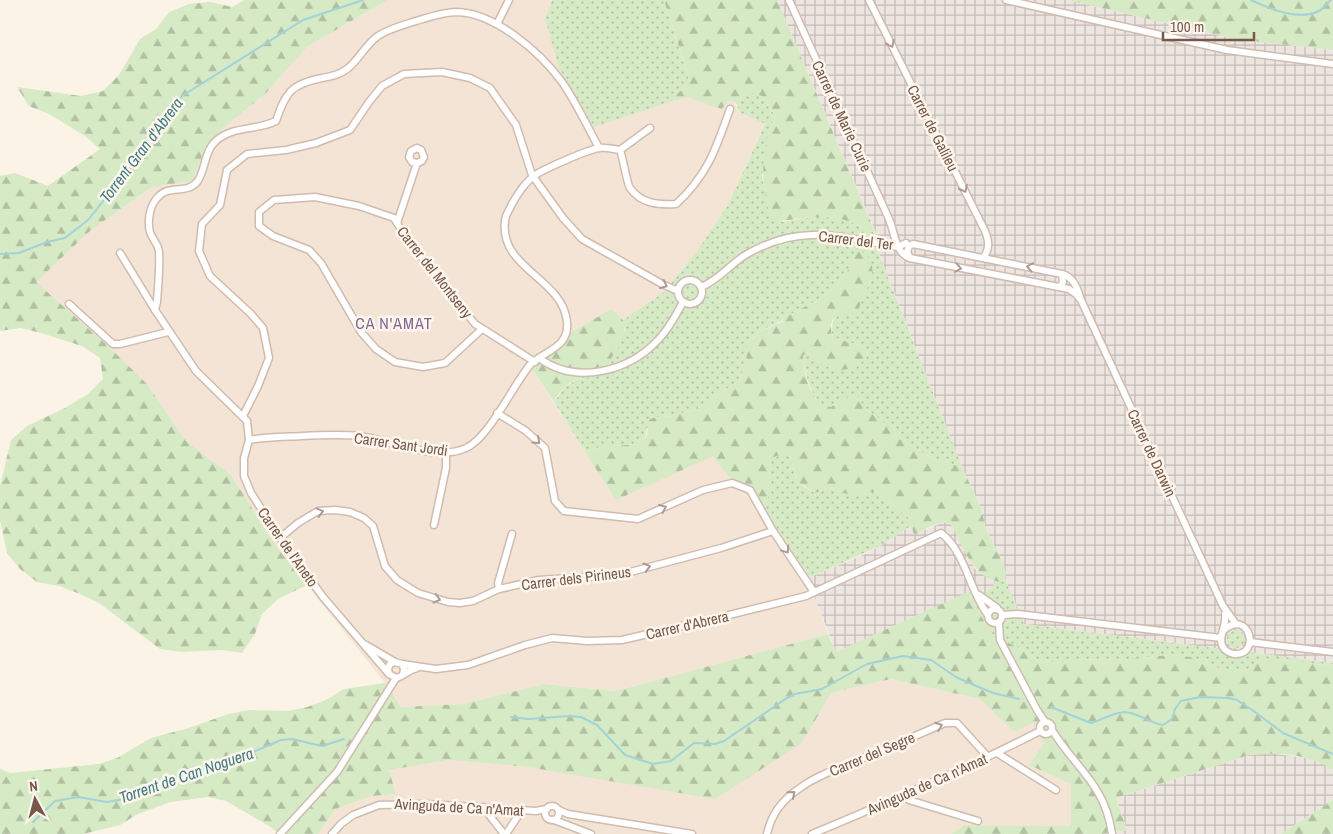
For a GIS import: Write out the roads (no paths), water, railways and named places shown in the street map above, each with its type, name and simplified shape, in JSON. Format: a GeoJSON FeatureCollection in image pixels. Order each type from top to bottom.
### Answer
{"type":"FeatureCollection","features":[{"type":"Feature","properties":{"kind":"street"},"geometry":{"type":"LineString","coordinates":[[497,24],[510,0]]}},
{"type":"Feature","properties":{"kind":"street","name":"Carrer de Marie Curie"},"geometry":{"type":"LineString","coordinates":[[790,0],[895,233],[898,247]]}},
{"type":"Feature","properties":{"kind":"street","name":"Carrer de Galileu"},"geometry":{"type":"LineString","coordinates":[[869,0],[985,231],[988,247],[983,258]]}},
{"type":"Feature","properties":{"kind":"street"},"geometry":{"type":"LineString","coordinates":[[1006,0],[1227,50],[1333,64]]}},
{"type":"Feature","properties":{"kind":"street"},"geometry":{"type":"LineString","coordinates":[[155,310],[159,250],[150,232],[149,218],[152,204],[160,194],[168,190],[190,188],[198,182],[204,161],[212,144],[224,135],[247,127],[269,124],[276,121],[284,98],[299,84],[339,75],[352,65],[368,44],[379,35],[429,16],[456,12],[471,14],[497,24],[517,38],[541,59],[562,82],[599,148]]}},
{"type":"Feature","properties":{"kind":"street"},"geometry":{"type":"LineString","coordinates":[[243,416],[269,358],[263,328],[252,314],[210,276],[199,251],[202,224],[220,205],[227,170],[247,154],[301,147],[350,130],[382,86],[404,74],[442,72],[470,78],[490,88],[516,125],[532,175],[563,218],[582,239],[678,291]]}},
{"type":"Feature","properties":{"kind":"street"},"geometry":{"type":"LineString","coordinates":[[620,150],[629,187],[642,199],[653,204],[676,204],[699,180],[712,156],[730,108]]}},
{"type":"Feature","properties":{"kind":"street"},"geometry":{"type":"LineString","coordinates":[[532,175],[599,148],[620,150],[650,128]]}},
{"type":"Feature","properties":{"kind":"street"},"geometry":{"type":"LineString","coordinates":[[397,222],[417,163]]}},
{"type":"Feature","properties":{"kind":"street","name":"Carrer Sant Jordi"},"geometry":{"type":"LineString","coordinates":[[249,440],[314,436],[359,436],[428,451],[452,452],[467,448],[483,434],[531,365],[556,348],[565,335],[568,324],[564,308],[553,290],[519,262],[508,246],[504,219],[517,195],[532,175]]}},
{"type":"Feature","properties":{"kind":"street","name":"Carrer del Montseny"},"geometry":{"type":"LineString","coordinates":[[482,329],[445,363],[423,367],[394,362],[376,349],[362,332],[321,262],[309,250],[273,236],[259,226],[259,212],[274,200],[315,197],[359,206],[394,218],[405,236],[475,324],[537,360],[550,366],[578,373],[605,371],[625,364],[641,355],[657,341],[669,326],[683,302]]}},
{"type":"Feature","properties":{"kind":"street","name":"Carrer de Marie Curie"},"geometry":{"type":"LineString","coordinates":[[895,233],[909,243]]}},
{"type":"Feature","properties":{"kind":"street","name":"Carrer del Ter"},"geometry":{"type":"LineString","coordinates":[[701,288],[713,282],[748,253],[780,240],[796,236],[836,235],[898,247],[909,243]]}},
{"type":"Feature","properties":{"kind":"street"},"geometry":{"type":"LineString","coordinates":[[910,258],[907,252],[910,246],[909,243],[1062,274],[1063,282],[1060,287]]}},
{"type":"Feature","properties":{"kind":"street"},"geometry":{"type":"LineString","coordinates":[[898,247],[901,253],[910,258],[1060,287],[1073,291],[1081,300]]}},
{"type":"Feature","properties":{"kind":"street"},"geometry":{"type":"LineString","coordinates":[[120,252],[168,332],[196,371],[247,421],[249,440]]}},
{"type":"Feature","properties":{"kind":"street","name":"Carrer de Darwin"},"geometry":{"type":"LineString","coordinates":[[1062,274],[1073,280],[1223,606],[1236,624]]}},
{"type":"Feature","properties":{"kind":"street"},"geometry":{"type":"LineString","coordinates":[[688,280],[696,282],[701,288],[701,295],[697,301],[690,304],[683,302],[679,297],[678,291],[681,284],[688,280]]}},
{"type":"Feature","properties":{"kind":"street"},"geometry":{"type":"LineString","coordinates":[[69,304],[113,344],[168,332]]}},
{"type":"Feature","properties":{"kind":"street"},"geometry":{"type":"LineString","coordinates":[[497,414],[526,431],[545,448],[555,501],[564,511],[638,519],[703,490],[732,483],[750,490],[773,531],[814,592]]}},
{"type":"Feature","properties":{"kind":"street","name":"Carrer de l'Aneto"},"geometry":{"type":"LineString","coordinates":[[249,440],[244,458],[244,476],[251,493],[322,597],[389,674]]}},
{"type":"Feature","properties":{"kind":"street"},"geometry":{"type":"LineString","coordinates":[[434,525],[446,468],[446,452]]}},
{"type":"Feature","properties":{"kind":"street","name":"Carrer dels Pirineus"},"geometry":{"type":"LineString","coordinates":[[280,538],[318,511],[335,510],[350,512],[364,518],[373,526],[385,566],[397,580],[418,593],[448,602],[460,602],[473,600],[499,589],[539,580],[619,575],[721,548],[773,531]]}},
{"type":"Feature","properties":{"kind":"street","name":"Carrer d'Abrera"},"geometry":{"type":"LineString","coordinates":[[399,663],[436,669],[468,665],[525,645],[552,638],[587,641],[622,640],[806,596],[941,533],[950,540],[977,592]]}},
{"type":"Feature","properties":{"kind":"street"},"geometry":{"type":"LineString","coordinates":[[499,589],[498,583],[512,534]]}},
{"type":"Feature","properties":{"kind":"street"},"geometry":{"type":"LineString","coordinates":[[977,592],[986,602],[1000,612],[1002,619],[996,623]]}},
{"type":"Feature","properties":{"kind":"street"},"geometry":{"type":"LineString","coordinates":[[977,592],[982,607],[990,621],[996,623]]}},
{"type":"Feature","properties":{"kind":"street","name":"Carrer de Darwin"},"geometry":{"type":"LineString","coordinates":[[1223,606],[1226,624],[1224,630]]}},
{"type":"Feature","properties":{"kind":"street"},"geometry":{"type":"LineString","coordinates":[[988,615],[991,610],[1221,638]]}},
{"type":"Feature","properties":{"kind":"street"},"geometry":{"type":"LineString","coordinates":[[996,623],[1000,640],[1037,710],[1043,734],[1049,732]]}},
{"type":"Feature","properties":{"kind":"street"},"geometry":{"type":"LineString","coordinates":[[1236,624],[1247,630],[1250,635],[1250,642],[1246,650],[1234,654],[1226,650],[1222,645],[1221,638],[1224,630],[1236,624]]}},
{"type":"Feature","properties":{"kind":"street","name":"Carrer de l'Aneto"},"geometry":{"type":"LineString","coordinates":[[361,642],[399,663]]}},
{"type":"Feature","properties":{"kind":"street"},"geometry":{"type":"LineString","coordinates":[[1250,642],[1333,652]]}},
{"type":"Feature","properties":{"kind":"street"},"geometry":{"type":"LineString","coordinates":[[280,834],[337,772],[396,678],[403,675],[404,669],[399,663],[389,666],[389,674],[396,678]]}},
{"type":"Feature","properties":{"kind":"street","name":"Carrer d'Abrera"},"geometry":{"type":"LineString","coordinates":[[403,675],[408,669],[423,667]]}},
{"type":"Feature","properties":{"kind":"street","name":"Carrer del Segre"},"geometry":{"type":"LineString","coordinates":[[767,834],[769,822],[776,811],[799,788],[822,776],[945,723],[957,723],[988,757]]}},
{"type":"Feature","properties":{"kind":"street"},"geometry":{"type":"LineString","coordinates":[[1042,726],[1051,724],[1049,732]]}},
{"type":"Feature","properties":{"kind":"street","name":"Avinguda de Ca n'Amat"},"geometry":{"type":"LineString","coordinates":[[812,834],[998,753],[1042,726]]}},
{"type":"Feature","properties":{"kind":"street"},"geometry":{"type":"LineString","coordinates":[[1049,732],[1082,769],[1101,794],[1110,820],[1112,834]]}},
{"type":"Feature","properties":{"kind":"street"},"geometry":{"type":"LineString","coordinates":[[998,753],[1056,790]]}},
{"type":"Feature","properties":{"kind":"street"},"geometry":{"type":"LineString","coordinates":[[906,794],[909,800],[978,821]]}},
{"type":"Feature","properties":{"kind":"street","name":"Avinguda de Ca n'Amat"},"geometry":{"type":"LineString","coordinates":[[332,834],[340,824],[353,815],[379,805],[416,804],[536,811],[553,806],[557,815],[550,819],[536,811]]}},
{"type":"Feature","properties":{"kind":"street"},"geometry":{"type":"LineString","coordinates":[[483,807],[505,834],[522,810]]}},
{"type":"Feature","properties":{"kind":"street"},"geometry":{"type":"LineString","coordinates":[[546,816],[547,809]]}},
{"type":"Feature","properties":{"kind":"street"},"geometry":{"type":"LineString","coordinates":[[557,815],[568,814],[692,834]]}},
{"type":"Feature","properties":{"kind":"street"},"geometry":{"type":"LineString","coordinates":[[557,815],[592,834]]}},
{"type":"Feature","properties":{"kind":"waterway","name":"Torrent Gran d'Abrera"},"geometry":{"type":"LineString","coordinates":[[0,254],[19,253],[47,242],[65,238],[88,220],[108,195],[129,162],[143,148],[182,96],[303,20],[363,0]]}},
{"type":"Feature","properties":{"kind":"waterway","name":"Torrent Gran d'Abrera"},"geometry":{"type":"LineString","coordinates":[[1251,0],[1284,13],[1302,15],[1319,11],[1331,0]]}},
{"type":"Feature","properties":{"kind":"waterway","name":"Torrent de Can Noguera"},"geometry":{"type":"LineString","coordinates":[[511,717],[528,719],[581,717],[597,725],[625,755],[653,764],[671,761],[694,743],[715,744],[724,741],[795,694],[822,689],[867,664],[903,656],[931,660],[967,682],[993,693],[1019,699]]}},
{"type":"Feature","properties":{"kind":"waterway","name":"Torrent de Can Noguera"},"geometry":{"type":"LineString","coordinates":[[1051,707],[1091,723],[1117,713],[1125,712],[1163,725],[1172,719],[1175,709],[1181,701],[1200,697],[1228,698],[1237,700],[1283,733],[1333,754]]}},
{"type":"Feature","properties":{"kind":"waterway","name":"Torrent de Can Noguera"},"geometry":{"type":"LineString","coordinates":[[33,822],[55,801],[78,797],[107,802],[125,799],[147,787],[197,770],[221,766],[281,740],[292,739],[322,746],[344,739]]}},
{"type":"Feature","properties":{"kind":"district","name":"CA N'AMAT"},"geometry":{"type":"Point","coordinates":[394,323]}}]}
